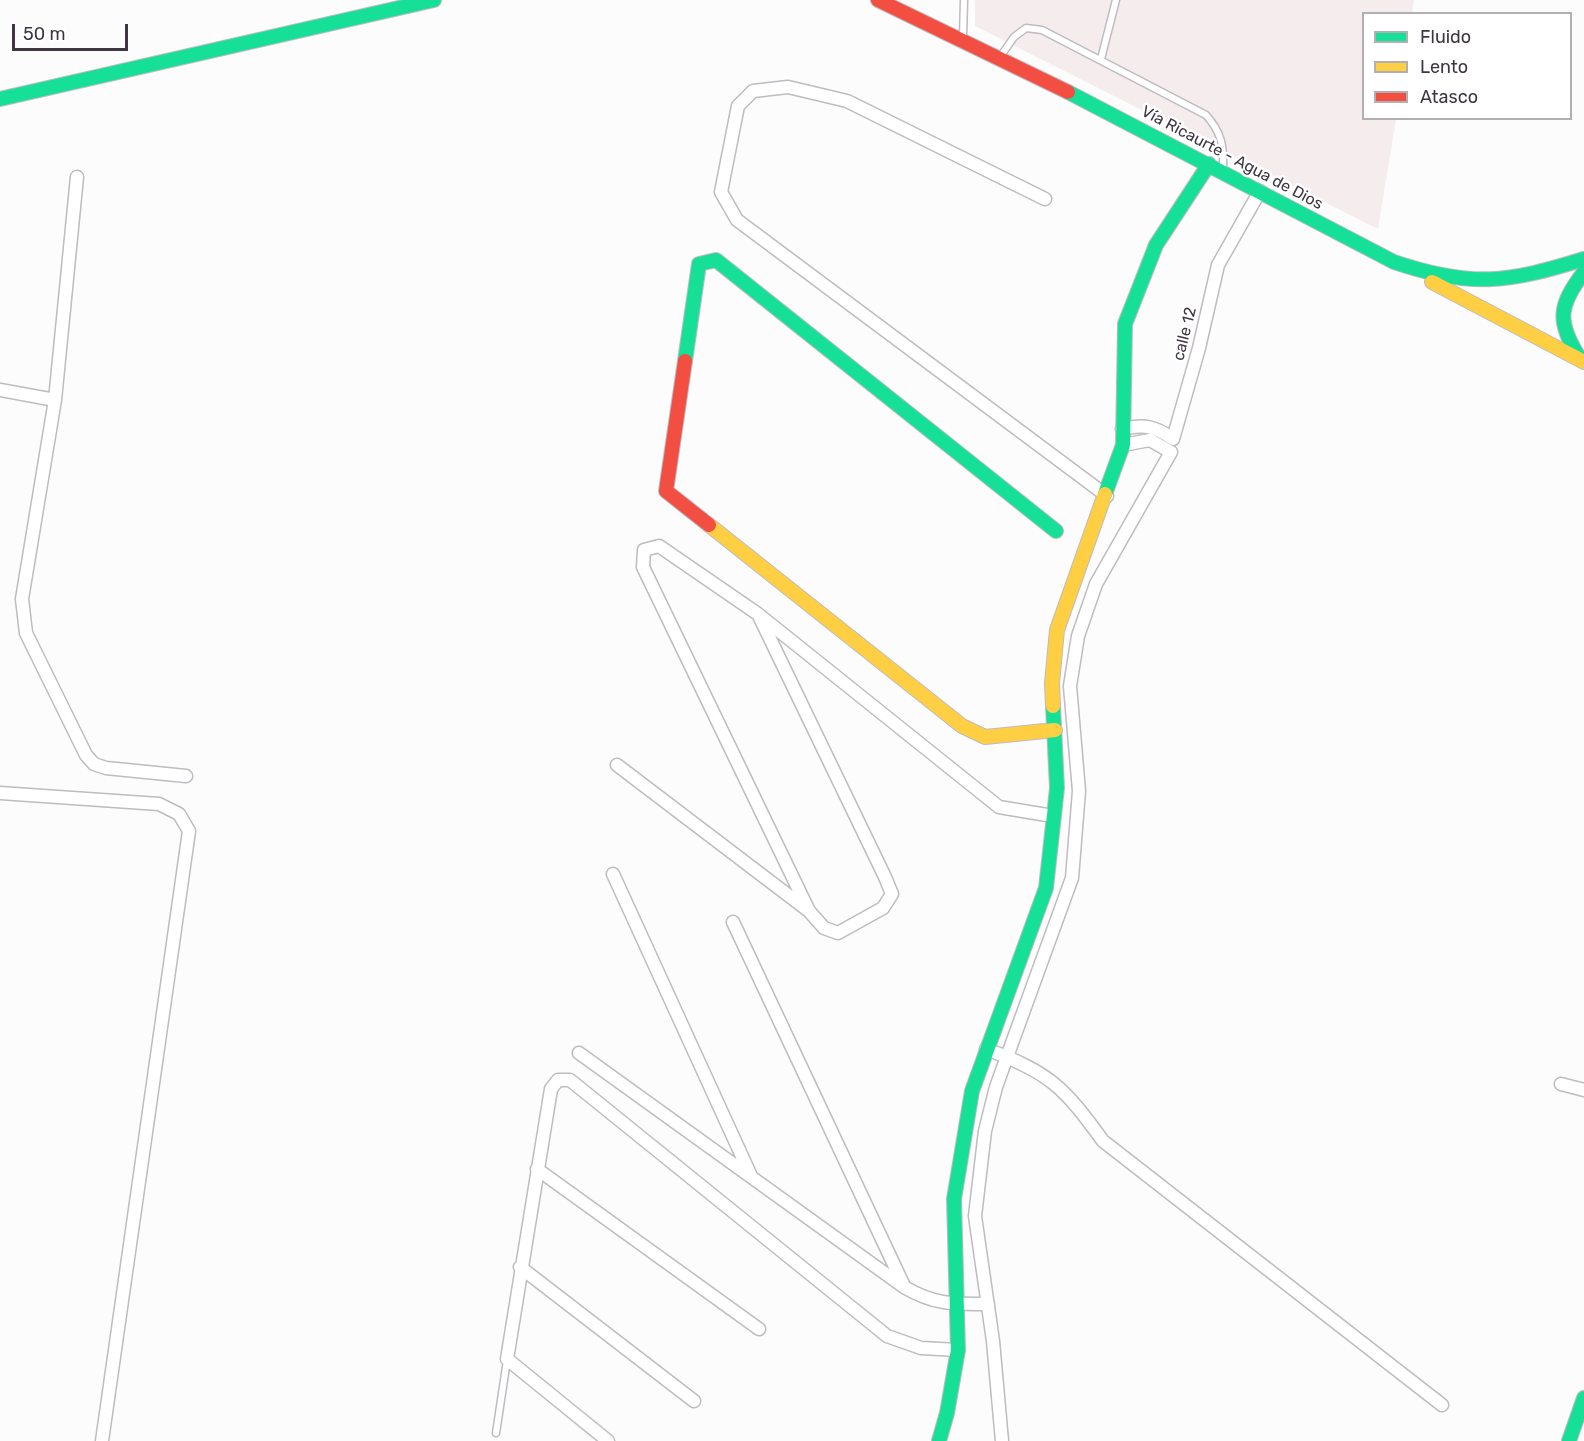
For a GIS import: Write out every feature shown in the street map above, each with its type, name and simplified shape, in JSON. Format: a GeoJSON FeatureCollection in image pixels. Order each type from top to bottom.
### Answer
{"type":"FeatureCollection","features":[{"type":"Feature","properties":{"kind":"street"},"geometry":{"type":"LineString","coordinates":[[0,99],[434,0]]}},
{"type":"Feature","properties":{"kind":"street","name":"Vía Ricaurte - Agua de Dios"},"geometry":{"type":"LineString","coordinates":[[878,0],[963,39],[1394,262],[1443,278],[1479,283],[1521,279],[1584,259]]}},
{"type":"Feature","properties":{"kind":"street"},"geometry":{"type":"LineString","coordinates":[[1045,199],[847,101],[788,87],[753,91],[738,106],[722,192],[737,220],[1107,496]]}},
{"type":"Feature","properties":{"kind":"street"},"geometry":{"type":"LineString","coordinates":[[939,1441],[947,1413],[958,1350],[954,1199],[972,1092],[1046,888],[1057,788],[1052,683],[1057,630],[1107,496],[1123,445],[1125,324],[1156,245],[1209,165]]}},
{"type":"Feature","properties":{"kind":"street"},"geometry":{"type":"LineString","coordinates":[[77,177],[55,400],[22,599],[27,633],[86,755],[94,764],[106,768],[186,776]]}},
{"type":"Feature","properties":{"kind":"street","name":"calle 12"},"geometry":{"type":"LineString","coordinates":[[1122,429],[1134,426],[1158,427],[1173,439],[1199,348],[1218,265],[1260,191]]}},
{"type":"Feature","properties":{"kind":"street"},"geometry":{"type":"LineString","coordinates":[[1055,730],[985,738],[962,726],[666,491],[699,264],[716,260],[1056,531]]}},
{"type":"Feature","properties":{"kind":"street"},"geometry":{"type":"LineString","coordinates":[[1394,262],[1583,362]]}},
{"type":"Feature","properties":{"kind":"street"},"geometry":{"type":"LineString","coordinates":[[1583,362],[1565,337],[1560,315],[1567,293],[1584,272]]}},
{"type":"Feature","properties":{"kind":"street"},"geometry":{"type":"LineString","coordinates":[[0,390],[55,400]]}},
{"type":"Feature","properties":{"kind":"street"},"geometry":{"type":"LineString","coordinates":[[1002,1441],[988,1304],[975,1216],[985,1131],[996,1087],[1072,878],[1078,791],[1070,686],[1078,636],[1095,584],[1171,452],[1150,440],[1123,445]]}},
{"type":"Feature","properties":{"kind":"street"},"geometry":{"type":"LineString","coordinates":[[809,912],[643,567],[644,550],[659,546],[758,614],[999,807],[1053,816]]}},
{"type":"Feature","properties":{"kind":"street"},"geometry":{"type":"LineString","coordinates":[[617,765],[809,912],[824,928],[838,933],[883,908],[892,894],[758,614]]}},
{"type":"Feature","properties":{"kind":"street"},"geometry":{"type":"LineString","coordinates":[[1052,683],[1070,686]]}},
{"type":"Feature","properties":{"kind":"street"},"geometry":{"type":"LineString","coordinates":[[1057,788],[1078,791]]}},
{"type":"Feature","properties":{"kind":"street"},"geometry":{"type":"LineString","coordinates":[[0,795],[159,804],[179,814],[189,831],[102,1441]]}},
{"type":"Feature","properties":{"kind":"street"},"geometry":{"type":"LineString","coordinates":[[613,874],[752,1177]]}},
{"type":"Feature","properties":{"kind":"street"},"geometry":{"type":"LineString","coordinates":[[733,922],[904,1287]]}},
{"type":"Feature","properties":{"kind":"street"},"geometry":{"type":"LineString","coordinates":[[986,1049],[1007,1057],[1060,1086],[1103,1141],[1442,1406]]}},
{"type":"Feature","properties":{"kind":"street"},"geometry":{"type":"LineString","coordinates":[[579,1053],[904,1287],[926,1299],[957,1304],[988,1304]]}},
{"type":"Feature","properties":{"kind":"street"},"geometry":{"type":"LineString","coordinates":[[608,1441],[507,1359],[520,1267],[551,1089],[558,1080],[570,1080],[887,1336],[921,1348],[958,1350]]}},
{"type":"Feature","properties":{"kind":"street"},"geometry":{"type":"LineString","coordinates":[[1562,1084],[1584,1090]]}},
{"type":"Feature","properties":{"kind":"street"},"geometry":{"type":"LineString","coordinates":[[537,1169],[759,1329]]}},
{"type":"Feature","properties":{"kind":"street"},"geometry":{"type":"LineString","coordinates":[[520,1267],[694,1401]]}},
{"type":"Feature","properties":{"kind":"street"},"geometry":{"type":"LineString","coordinates":[[1569,1441],[1584,1398]]}},
{"type":"Feature","properties":{"kind":"lane"},"geometry":{"type":"LineString","coordinates":[[963,39],[964,0]]}},
{"type":"Feature","properties":{"kind":"lane"},"geometry":{"type":"LineString","coordinates":[[1101,59],[1116,0]]}},
{"type":"Feature","properties":{"kind":"lane"},"geometry":{"type":"LineString","coordinates":[[999,58],[1014,37],[1026,28],[1042,30],[1101,59],[1206,115],[1219,130],[1224,149],[1222,171]]}},
{"type":"Feature","properties":{"kind":"lane"},"geometry":{"type":"LineString","coordinates":[[495,1433],[507,1359]]}},
{"type":"Feature","properties":{"kind":"shaded area"},"geometry":{"type":"Polygon","coordinates":[[[975,0],[1414,0],[1412,12],[1362,12],[1362,120],[1396,120],[1378,229],[975,26],[975,0]]]}},
{"type":"Feature","properties":{"kind":"traffic: fast"},"geometry":{"type":"LineString","coordinates":[[0,99],[434,0]]}},
{"type":"Feature","properties":{"kind":"traffic: fast"},"geometry":{"type":"LineString","coordinates":[[1068,92],[1394,262],[1445,276],[1489,279],[1533,273],[1584,259]]}},
{"type":"Feature","properties":{"kind":"traffic: fast"},"geometry":{"type":"LineString","coordinates":[[1105,494],[1123,445],[1125,324],[1156,245],[1209,164]]}},
{"type":"Feature","properties":{"kind":"traffic: fast"},"geometry":{"type":"LineString","coordinates":[[685,361],[699,264],[716,260],[1056,531]]}},
{"type":"Feature","properties":{"kind":"traffic: fast"},"geometry":{"type":"LineString","coordinates":[[1579,357],[1567,333],[1564,313],[1569,294],[1584,272]]}},
{"type":"Feature","properties":{"kind":"traffic: fast"},"geometry":{"type":"LineString","coordinates":[[939,1441],[947,1413],[958,1350],[954,1199],[972,1091],[1046,888],[1057,788],[1053,706]]}},
{"type":"Feature","properties":{"kind":"traffic: fast"},"geometry":{"type":"LineString","coordinates":[[1569,1441],[1584,1398]]}},
{"type":"Feature","properties":{"kind":"traffic: slow"},"geometry":{"type":"LineString","coordinates":[[1432,282],[1584,362]]}},
{"type":"Feature","properties":{"kind":"traffic: slow"},"geometry":{"type":"LineString","coordinates":[[1053,706],[1052,683],[1057,630],[1105,494]]}},
{"type":"Feature","properties":{"kind":"traffic: slow"},"geometry":{"type":"LineString","coordinates":[[709,525],[962,726],[985,737],[1055,730]]}},
{"type":"Feature","properties":{"kind":"traffic: jam"},"geometry":{"type":"LineString","coordinates":[[878,0],[1068,92]]}},
{"type":"Feature","properties":{"kind":"traffic: jam"},"geometry":{"type":"LineString","coordinates":[[685,361],[666,491],[709,525]]}}]}
